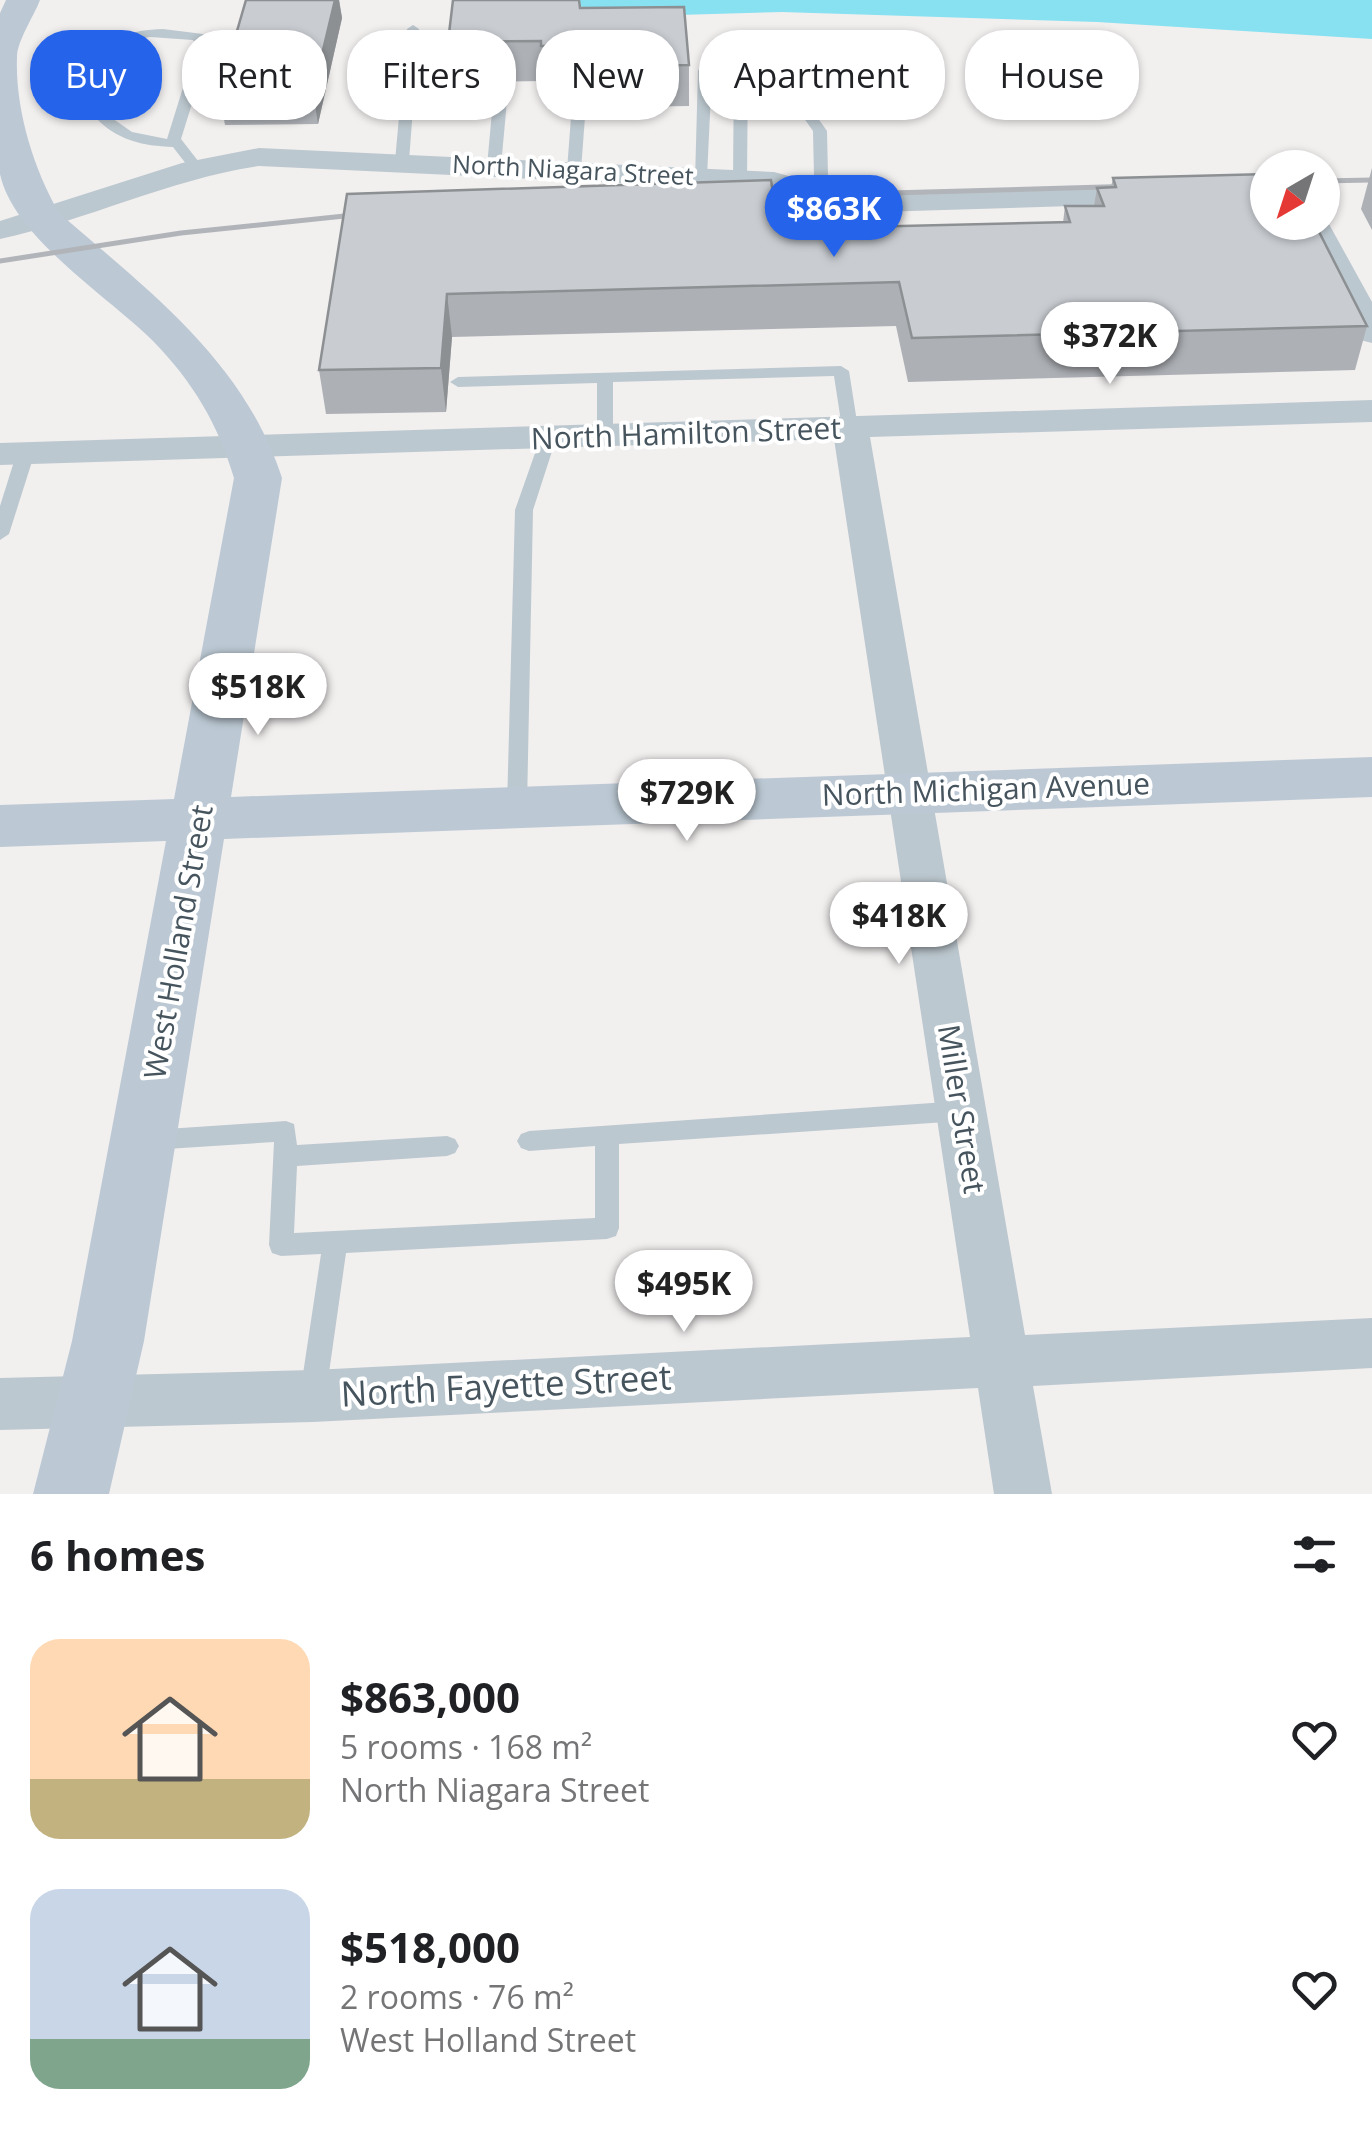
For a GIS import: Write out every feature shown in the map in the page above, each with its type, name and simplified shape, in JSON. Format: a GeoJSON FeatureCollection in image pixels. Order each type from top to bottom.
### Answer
{"type":"FeatureCollection","features":[{"type":"Feature","properties":{"kind":"main road"},"geometry":{"type":"LineString","coordinates":[[0,55],[23,0]]}},
{"type":"Feature","properties":{"kind":"main road","name":"West Holland Street"},"geometry":{"type":"LineString","coordinates":[[0,55],[6,137],[24,190],[21,225],[202,369],[252,446],[258,478],[202,819],[108,1341],[71,1494]]}},
{"type":"Feature","properties":{"kind":"main road","name":"North Michigan Avenue"},"geometry":{"type":"LineString","coordinates":[[0,826],[1372,777]]}},
{"type":"Feature","properties":{"kind":"street","name":"North Niagara Street"},"geometry":{"type":"LineString","coordinates":[[21,225],[186,155],[402,161],[740,179],[796,188],[812,205],[1250,193]]}},
{"type":"Feature","properties":{"kind":"street"},"geometry":{"type":"LineString","coordinates":[[1322,240],[1372,333]]}},
{"type":"Feature","properties":{"kind":"street","name":"North Hamilton Street"},"geometry":{"type":"LineString","coordinates":[[13,453],[1372,411]]}},
{"type":"Feature","properties":{"kind":"street","name":"Miller Street"},"geometry":{"type":"LineString","coordinates":[[850,428],[1022,1494]]}},
{"type":"Feature","properties":{"kind":"street","name":"North Fayette Street"},"geometry":{"type":"LineString","coordinates":[[0,1404],[313,1396],[1372,1342]]}},
{"type":"Feature","properties":{"kind":"lane"},"geometry":{"type":"LineString","coordinates":[[402,161],[413,29]]}},
{"type":"Feature","properties":{"kind":"lane"},"geometry":{"type":"LineString","coordinates":[[149,34],[198,36],[203,46],[174,139],[186,155],[145,143],[112,128],[102,117],[108,56],[120,43],[149,34]]}},
{"type":"Feature","properties":{"kind":"lane"},"geometry":{"type":"LineString","coordinates":[[494,166],[498,120]]}},
{"type":"Feature","properties":{"kind":"lane"},"geometry":{"type":"LineString","coordinates":[[574,170],[578,120]]}},
{"type":"Feature","properties":{"kind":"lane"},"geometry":{"type":"LineString","coordinates":[[700,177],[703,120]]}},
{"type":"Feature","properties":{"kind":"lane"},"geometry":{"type":"LineString","coordinates":[[740,120],[740,179]]}},
{"type":"Feature","properties":{"kind":"lane"},"geometry":{"type":"LineString","coordinates":[[812,120],[820,131],[821,176],[848,204]]}},
{"type":"Feature","properties":{"kind":"lane"},"geometry":{"type":"LineString","coordinates":[[458,382],[841,371],[850,428]]}},
{"type":"Feature","properties":{"kind":"lane"},"geometry":{"type":"LineString","coordinates":[[605,378],[605,435]]}},
{"type":"Feature","properties":{"kind":"lane"},"geometry":{"type":"LineString","coordinates":[[517,807],[524,510],[548,439]]}},
{"type":"Feature","properties":{"kind":"lane"},"geometry":{"type":"LineString","coordinates":[[0,534],[13,453]]}},
{"type":"Feature","properties":{"kind":"lane"},"geometry":{"type":"LineString","coordinates":[[529,1141],[961,1111]]}},
{"type":"Feature","properties":{"kind":"lane"},"geometry":{"type":"LineString","coordinates":[[144,1140],[286,1130],[281,1245],[606,1228],[607,1134]]}},
{"type":"Feature","properties":{"kind":"lane"},"geometry":{"type":"LineString","coordinates":[[286,1156],[447,1146]]}},
{"type":"Feature","properties":{"kind":"lane"},"geometry":{"type":"LineString","coordinates":[[313,1396],[335,1242]]}},
{"type":"Feature","properties":{"kind":"water"},"geometry":{"type":"Polygon","coordinates":[[[536,0],[1372,0],[1372,39],[1097,22],[782,12],[644,16],[536,0]]]}},
{"type":"Feature","properties":{"kind":"building"},"geometry":{"type":"Polygon","coordinates":[[[246,0],[335,0],[327,33],[327,30],[237,30],[246,0]]]}},
{"type":"Feature","properties":{"kind":"building"},"geometry":{"type":"Polygon","coordinates":[[[453,0],[579,0],[580,8],[684,7],[689,65],[679,65],[679,30],[536,30],[536,41],[516,41],[516,30],[449,30],[453,0]]]}},
{"type":"Feature","properties":{"kind":"building"},"geometry":{"type":"Polygon","coordinates":[[[1250,174],[1250,240],[1323,240],[1367,326],[912,338],[899,282],[447,294],[441,368],[319,370],[347,194],[771,180],[777,220],[858,218],[860,227],[1070,222],[1065,206],[1104,206],[1097,188],[1116,187],[1113,178],[1250,174]]]}},
{"type":"Feature","properties":{"kind":"railway"},"geometry":{"type":"LineString","coordinates":[[1340,181],[1372,180]]}},
{"type":"Feature","properties":{"kind":"railway"},"geometry":{"type":"LineString","coordinates":[[748,197],[1138,186]]}},
{"type":"Feature","properties":{"kind":"railway"},"geometry":{"type":"LineString","coordinates":[[0,261],[181,233],[373,213]]}}]}
